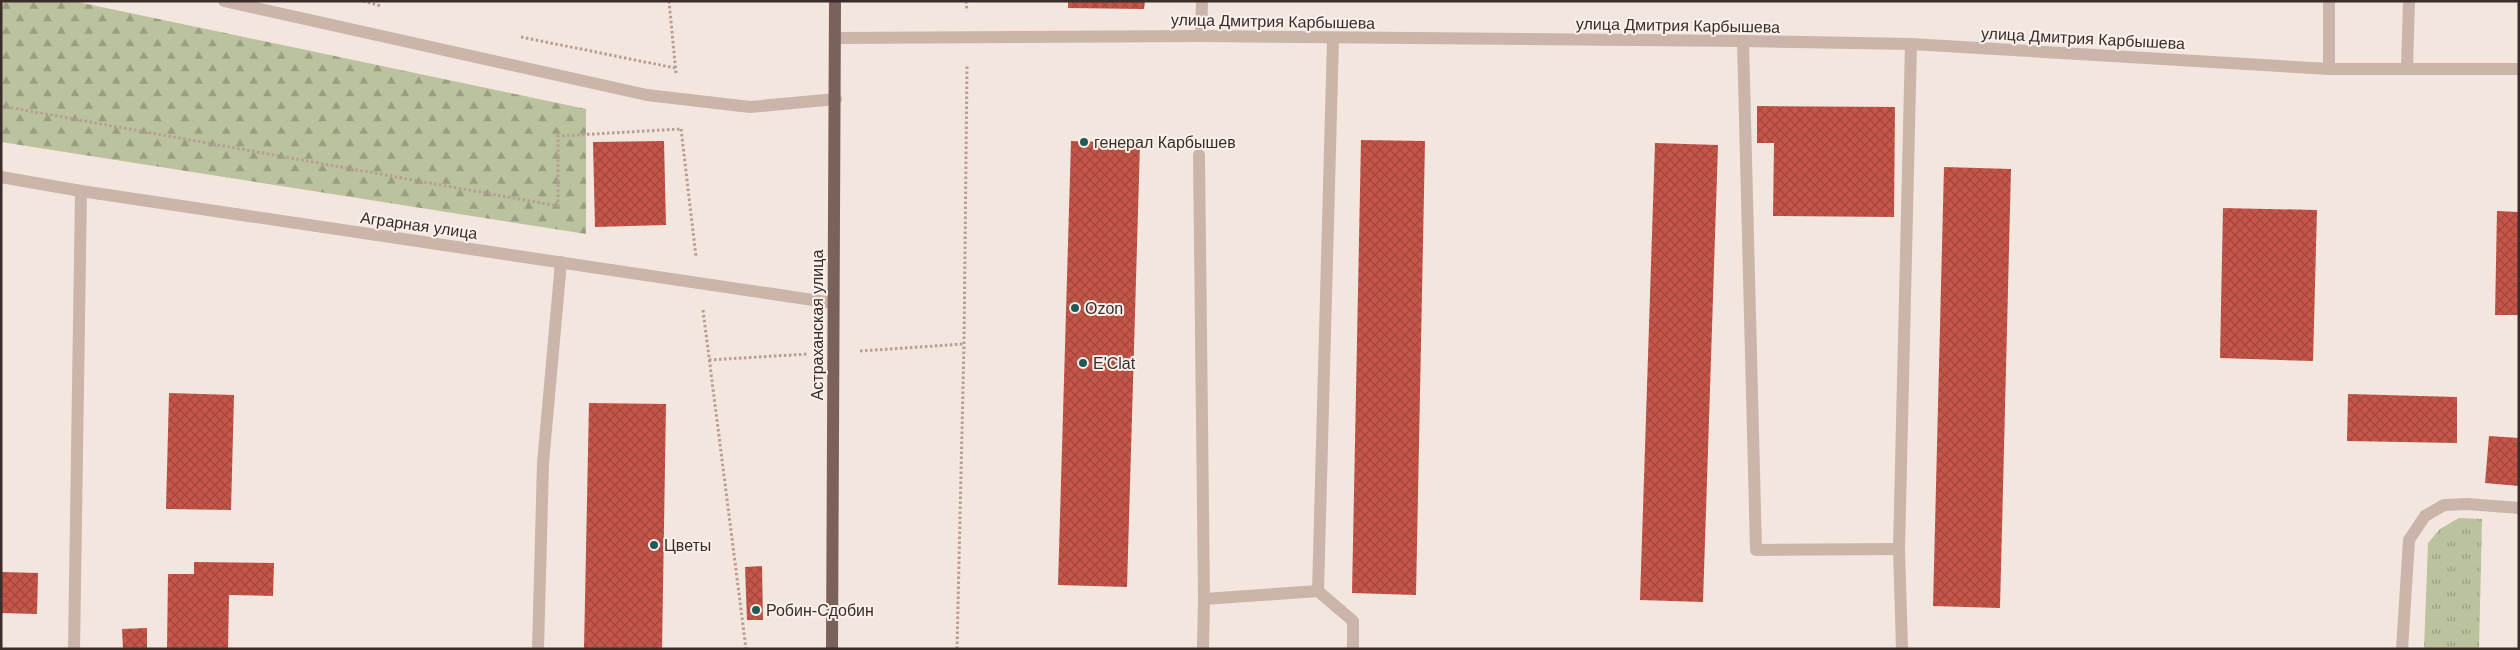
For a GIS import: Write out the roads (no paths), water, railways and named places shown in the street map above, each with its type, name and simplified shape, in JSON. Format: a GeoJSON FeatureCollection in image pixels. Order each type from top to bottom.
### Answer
{"type":"FeatureCollection","features":[{"type":"Feature","properties":{"kind":"main road","name":"Астраханская улица"},"geometry":{"type":"LineString","coordinates":[[832,649],[835,1]]}},
{"type":"Feature","properties":{"kind":"street"},"geometry":{"type":"LineString","coordinates":[[224,1],[251,4],[647,95],[750,107],[836,99]]}},
{"type":"Feature","properties":{"kind":"street"},"geometry":{"type":"LineString","coordinates":[[1201,36],[1202,1]]}},
{"type":"Feature","properties":{"kind":"street"},"geometry":{"type":"LineString","coordinates":[[2329,69],[2330,1]]}},
{"type":"Feature","properties":{"kind":"street"},"geometry":{"type":"LineString","coordinates":[[2408,69],[2409,1]]}},
{"type":"Feature","properties":{"kind":"street","name":"улица Дмитрия Карбышева"},"geometry":{"type":"LineString","coordinates":[[836,38],[1201,36],[1911,44],[2329,69],[2519,69]]}},
{"type":"Feature","properties":{"kind":"street"},"geometry":{"type":"LineString","coordinates":[[1318,591],[1332,38]]}},
{"type":"Feature","properties":{"kind":"street"},"geometry":{"type":"LineString","coordinates":[[1743,41],[1756,550],[1898,549]]}},
{"type":"Feature","properties":{"kind":"street"},"geometry":{"type":"LineString","coordinates":[[1902,649],[1898,549],[1911,44]]}},
{"type":"Feature","properties":{"kind":"street"},"geometry":{"type":"LineString","coordinates":[[1199,155],[1204,599],[1202,649]]}},
{"type":"Feature","properties":{"kind":"street","name":"Аграрная улица"},"geometry":{"type":"LineString","coordinates":[[1,177],[81,191],[833,303]]}},
{"type":"Feature","properties":{"kind":"street"},"geometry":{"type":"LineString","coordinates":[[74,649],[81,191]]}},
{"type":"Feature","properties":{"kind":"street"},"geometry":{"type":"LineString","coordinates":[[538,649],[543,463],[561,262]]}},
{"type":"Feature","properties":{"kind":"street"},"geometry":{"type":"LineString","coordinates":[[2402,649],[2409,540],[2425,516],[2444,505],[2468,504],[2519,508]]}},
{"type":"Feature","properties":{"kind":"street"},"geometry":{"type":"LineString","coordinates":[[1204,599],[1318,591],[1353,621],[1353,649]]}},
{"type":"Feature","properties":{"kind":"place","name":"генерал Карбышев"},"geometry":{"type":"Point","coordinates":[1084,142]}},
{"type":"Feature","properties":{"kind":"place","name":"Ozon"},"geometry":{"type":"Point","coordinates":[1075,308]}},
{"type":"Feature","properties":{"kind":"place","name":"E'Clat"},"geometry":{"type":"Point","coordinates":[1083,363]}},
{"type":"Feature","properties":{"kind":"place","name":"Цветы"},"geometry":{"type":"Point","coordinates":[654,545]}},
{"type":"Feature","properties":{"kind":"place","name":"Робин-Сдобин"},"geometry":{"type":"Point","coordinates":[756,610]}}]}
